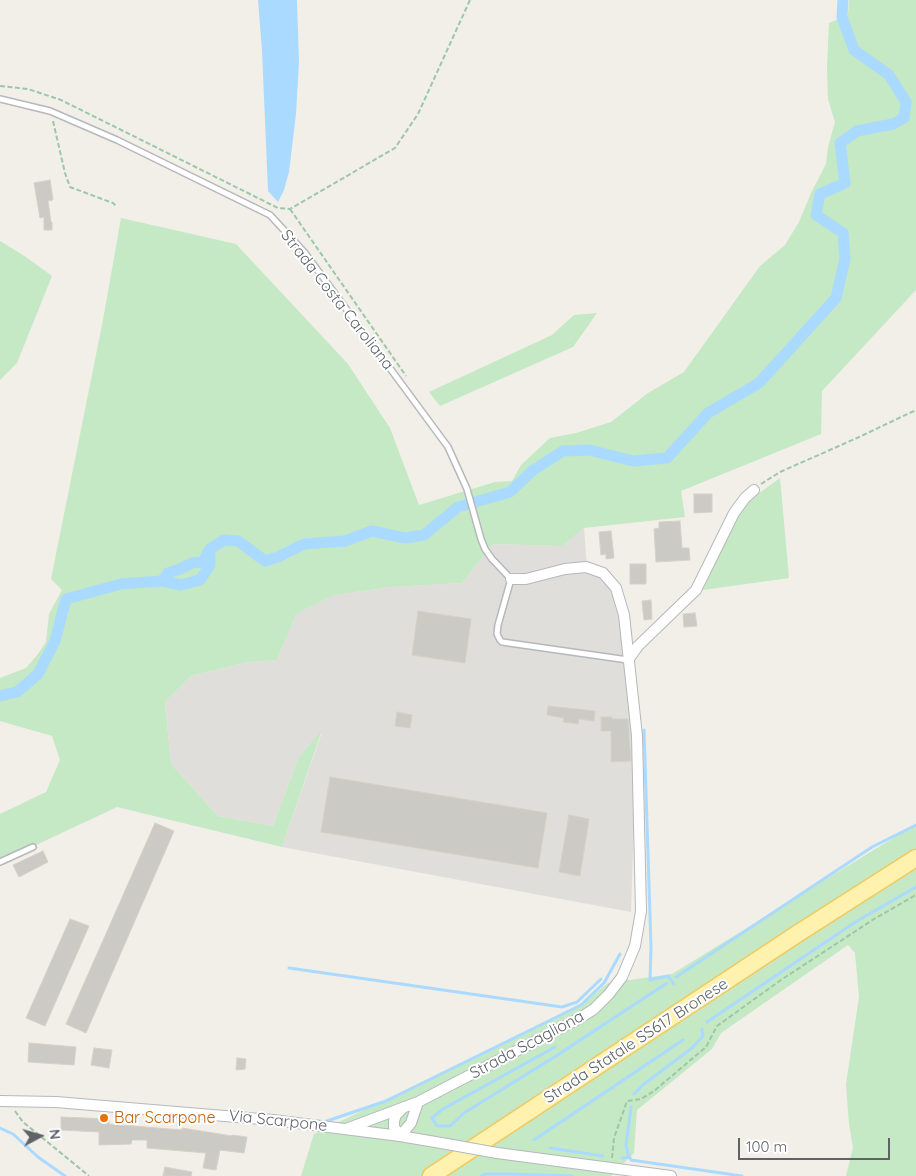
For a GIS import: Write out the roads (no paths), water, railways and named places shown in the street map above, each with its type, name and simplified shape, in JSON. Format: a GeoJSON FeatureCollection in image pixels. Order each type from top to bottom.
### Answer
{"type":"FeatureCollection","features":[{"type":"Feature","properties":{"kind":"main road"},"geometry":{"type":"LineString","coordinates":[[841,906],[878,872],[916,846]]}},
{"type":"Feature","properties":{"kind":"main road"},"geometry":{"type":"LineString","coordinates":[[841,906],[916,858]]}},
{"type":"Feature","properties":{"kind":"main road"},"geometry":{"type":"LineString","coordinates":[[841,906],[916,868]]}},
{"type":"Feature","properties":{"kind":"main road","name":"Strada Statale SS617 Bronese"},"geometry":{"type":"LineString","coordinates":[[431,1176],[841,906]]}},
{"type":"Feature","properties":{"kind":"street"},"geometry":{"type":"LineString","coordinates":[[628,660],[638,646],[696,590],[734,513],[745,498],[754,490]]}},
{"type":"Feature","properties":{"kind":"street","name":"Strada Scagliona"},"geometry":{"type":"LineString","coordinates":[[346,1129],[418,1102],[594,1009],[622,977],[635,946],[641,911],[637,736],[624,616],[616,588],[603,573],[586,567],[575,567],[526,579],[511,579]]}},
{"type":"Feature","properties":{"kind":"street","name":"Via Scarpone"},"geometry":{"type":"LineString","coordinates":[[4,1101],[56,1102],[273,1120],[400,1136],[497,1153],[671,1176]]}},
{"type":"Feature","properties":{"kind":"street"},"geometry":{"type":"LineString","coordinates":[[405,1107],[396,1115],[394,1121],[394,1127],[400,1136],[411,1123],[418,1102]]}},
{"type":"Feature","properties":{"kind":"street"},"geometry":{"type":"LineString","coordinates":[[411,1123],[423,1140]]}},
{"type":"Feature","properties":{"kind":"lane","name":"Strada Costa Caroliana"},"geometry":{"type":"LineString","coordinates":[[0,99],[50,111],[117,140],[270,215],[305,253],[448,447],[467,489],[481,539],[492,559],[511,579]]}},
{"type":"Feature","properties":{"kind":"lane"},"geometry":{"type":"LineString","coordinates":[[511,579],[498,625],[497,634],[502,642],[628,660]]}},
{"type":"Feature","properties":{"kind":"lane"},"geometry":{"type":"LineString","coordinates":[[0,862],[32,847]]}},
{"type":"Feature","properties":{"kind":"water"},"geometry":{"type":"Polygon","coordinates":[[[258,0],[297,0],[299,62],[296,114],[289,172],[284,190],[278,202],[268,191],[258,0]]]}},
{"type":"Feature","properties":{"kind":"waterway"},"geometry":{"type":"LineString","coordinates":[[0,696],[17,692],[38,674],[55,641],[66,599],[121,584],[162,581],[181,585],[200,580],[210,565],[210,549],[224,540],[238,541],[265,561],[278,557],[304,544],[345,541],[372,531],[405,538],[424,535],[458,507],[510,492],[532,471],[563,451],[589,450],[633,461],[667,458],[708,413],[759,383],[836,298],[845,259],[843,233],[816,215],[820,194],[845,183],[840,143],[857,131],[893,124],[904,118],[906,102],[889,75],[854,50],[842,17],[843,0]]}},
{"type":"Feature","properties":{"kind":"waterway"},"geometry":{"type":"LineString","coordinates":[[162,581],[168,573],[192,563],[203,562],[209,550]]}},
{"type":"Feature","properties":{"kind":"waterway"},"geometry":{"type":"LineString","coordinates":[[644,730],[651,947],[650,980],[668,976],[674,984]]}},
{"type":"Feature","properties":{"kind":"waterway"},"geometry":{"type":"LineString","coordinates":[[676,977],[872,847],[916,825]]}},
{"type":"Feature","properties":{"kind":"waterway"},"geometry":{"type":"LineString","coordinates":[[707,1022],[857,921],[916,887]]}},
{"type":"Feature","properties":{"kind":"waterway"},"geometry":{"type":"LineString","coordinates":[[327,1121],[386,1101],[581,1005],[604,983],[620,954]]}},
{"type":"Feature","properties":{"kind":"waterway"},"geometry":{"type":"LineString","coordinates":[[289,968],[562,1007],[577,1002],[601,979]]}},
{"type":"Feature","properties":{"kind":"waterway"},"geometry":{"type":"LineString","coordinates":[[555,1047],[443,1109],[432,1118],[437,1126],[450,1126],[464,1113],[556,1056],[667,983]]}},
{"type":"Feature","properties":{"kind":"waterway"},"geometry":{"type":"LineString","coordinates":[[634,1094],[644,1084],[692,1048],[703,1036],[702,1029]]}},
{"type":"Feature","properties":{"kind":"waterway"},"geometry":{"type":"LineString","coordinates":[[534,1140],[683,1040]]}},
{"type":"Feature","properties":{"kind":"waterway"},"geometry":{"type":"LineString","coordinates":[[631,1107],[626,1145],[631,1160],[742,1176]]}},
{"type":"Feature","properties":{"kind":"waterway"},"geometry":{"type":"LineString","coordinates":[[0,1128],[13,1134],[38,1157],[65,1176]]}},
{"type":"Feature","properties":{"kind":"waterway"},"geometry":{"type":"LineString","coordinates":[[550,1148],[603,1156]]}},
{"type":"Feature","properties":{"kind":"waterway"},"geometry":{"type":"LineString","coordinates":[[622,1158],[629,1157]]}},
{"type":"Feature","properties":{"kind":"waterway"},"geometry":{"type":"LineString","coordinates":[[481,1176],[485,1174],[572,1176]]}},
{"type":"Feature","properties":{"kind":"place","name":"Bar Scarpone"},"geometry":{"type":"Point","coordinates":[104,1118]}}]}
